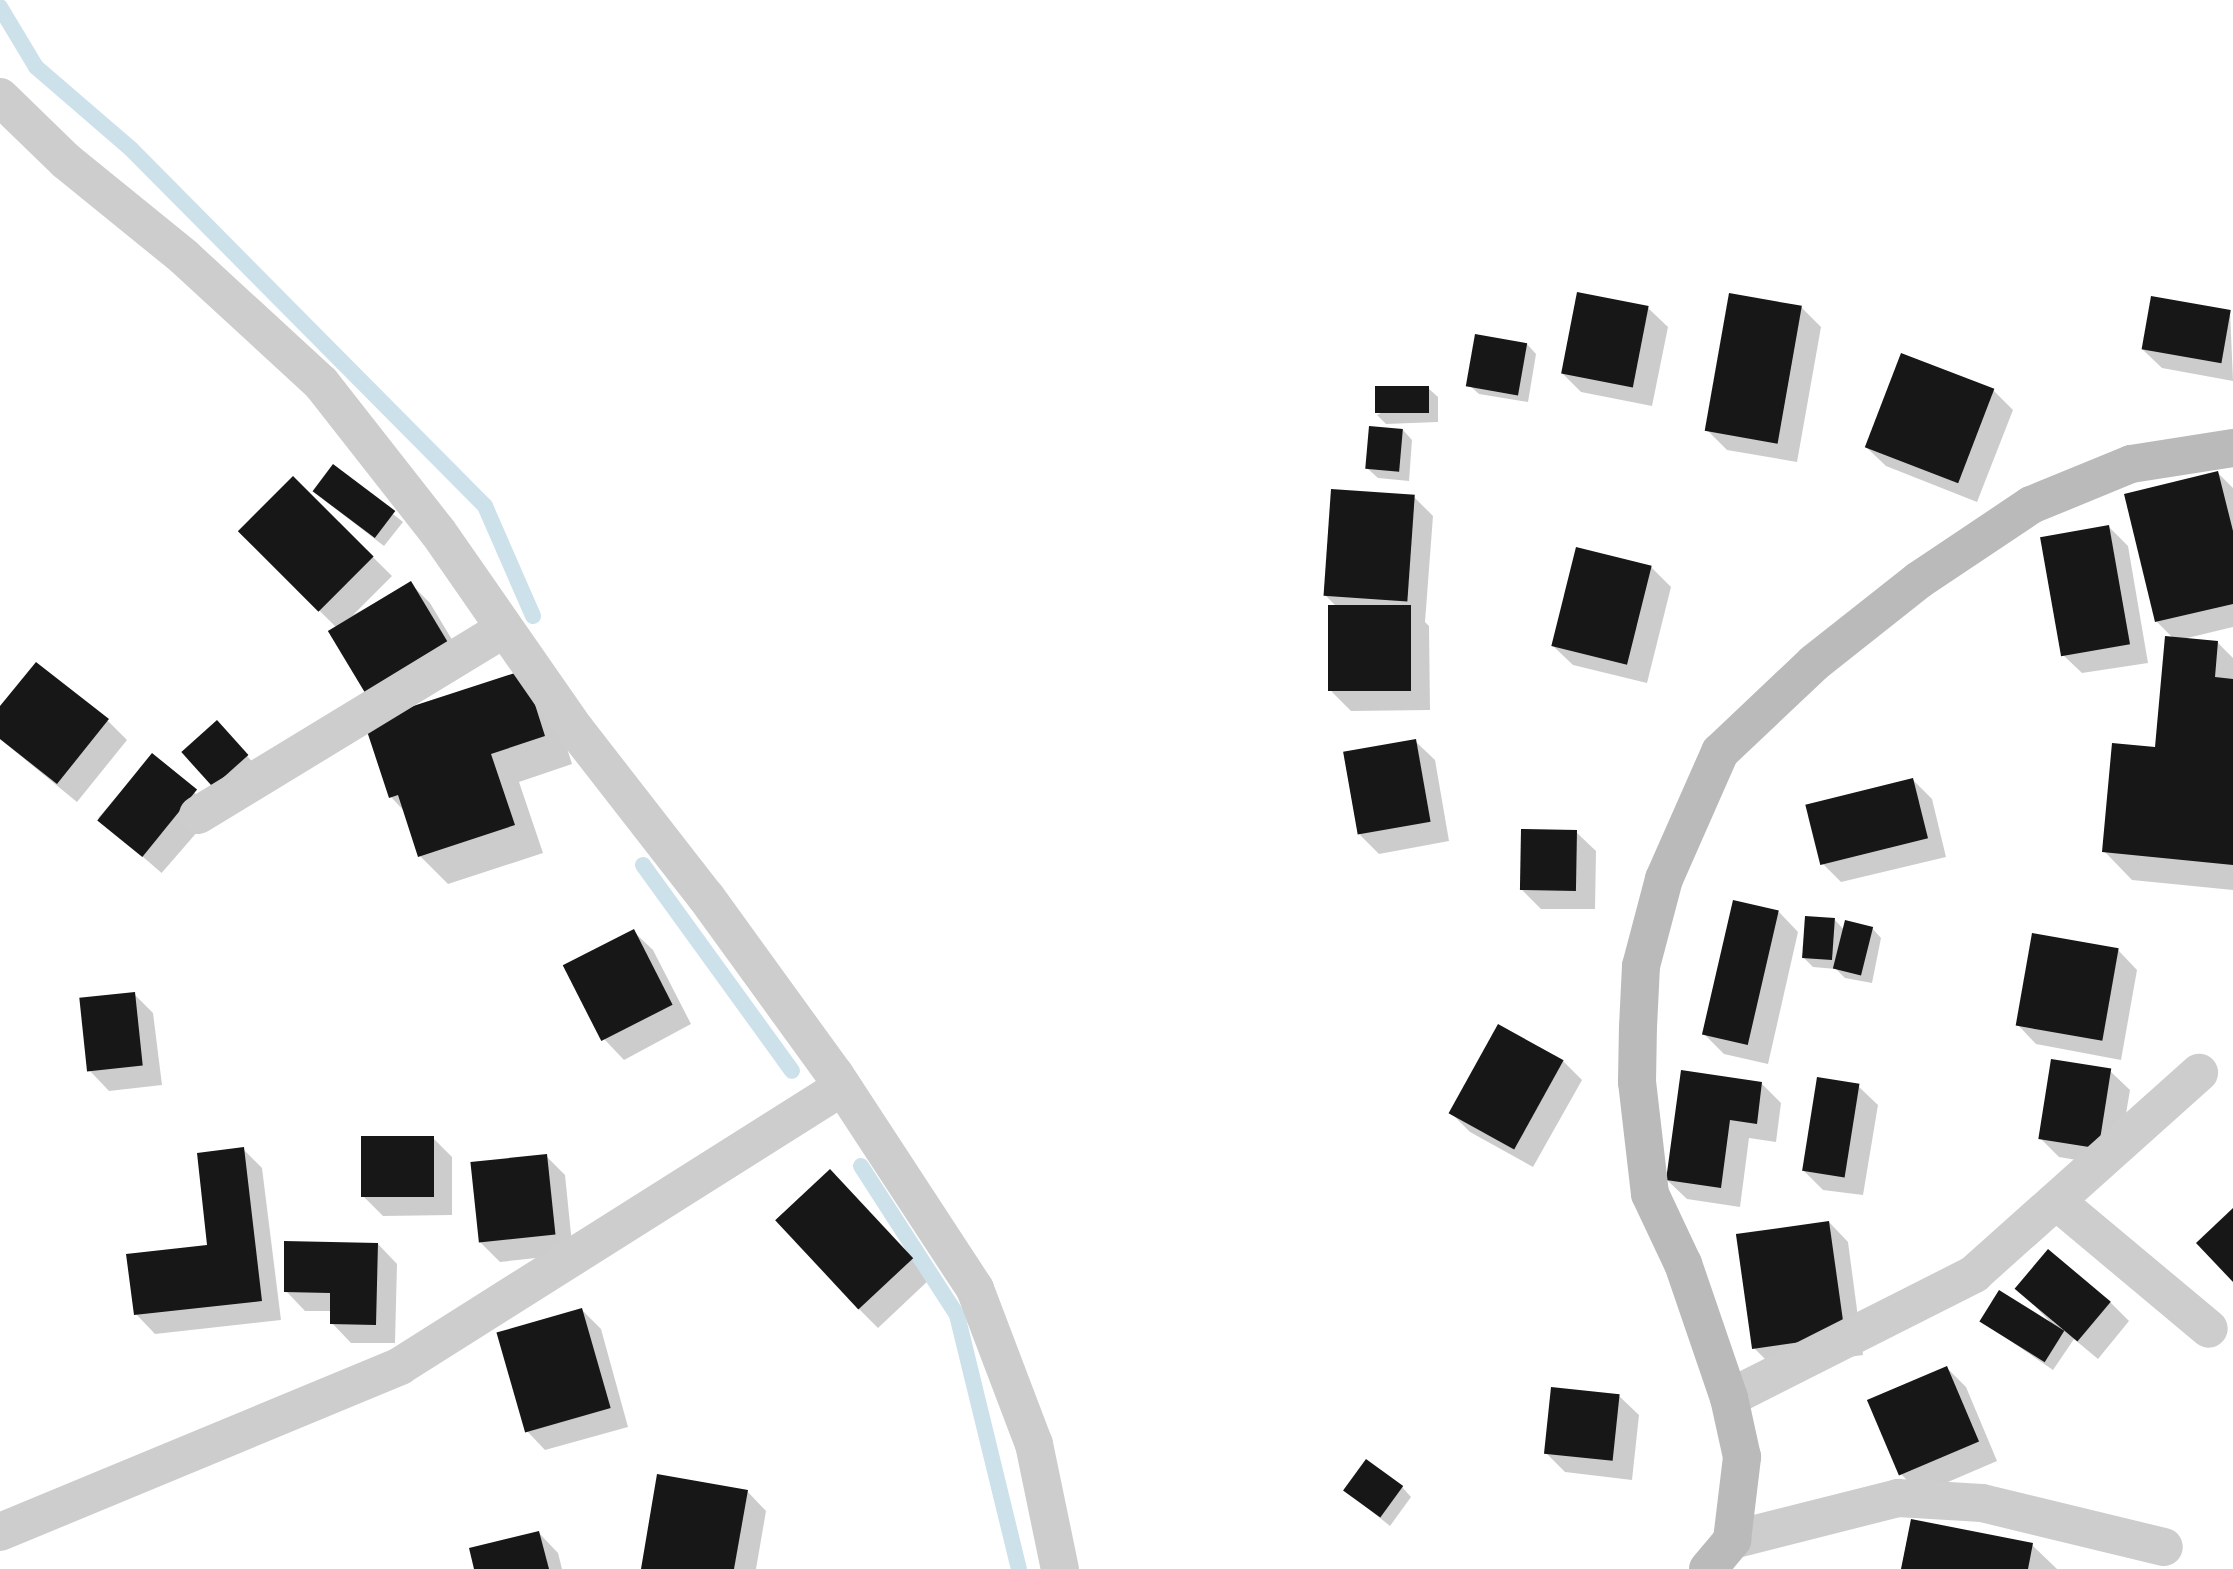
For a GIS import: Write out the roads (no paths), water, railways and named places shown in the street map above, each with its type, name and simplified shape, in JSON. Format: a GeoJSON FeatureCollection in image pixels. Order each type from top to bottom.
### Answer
{"type":"FeatureCollection","features":[{"type":"Feature","properties":{"kind":"main road"},"geometry":{"type":"LineString","coordinates":[[1708,1569],[1732,1541],[1742,1457],[1729,1398],[1683,1264],[1650,1194],[1637,1082],[1641,966],[1664,879],[1720,752],[1824,654],[1919,580],[2031,505],[2131,464],[2233,448]]}},
{"type":"Feature","properties":{"kind":"street"},"geometry":{"type":"LineString","coordinates":[[0,97],[66,161],[184,257],[321,383],[438,532],[504,629],[706,897],[842,1087],[975,1289],[1034,1444],[1060,1569]]}},
{"type":"Feature","properties":{"kind":"street"},"geometry":{"type":"LineString","coordinates":[[198,815],[504,629]]}},
{"type":"Feature","properties":{"kind":"street"},"geometry":{"type":"LineString","coordinates":[[1729,1398],[1974,1274],[2199,1073]]}},
{"type":"Feature","properties":{"kind":"street"},"geometry":{"type":"LineString","coordinates":[[0,1532],[400,1366],[842,1087]]}},
{"type":"Feature","properties":{"kind":"street"},"geometry":{"type":"LineString","coordinates":[[2056,1201],[2209,1329]]}},
{"type":"Feature","properties":{"kind":"street"},"geometry":{"type":"LineString","coordinates":[[1732,1541],[1898,1498],[1982,1503],[2164,1547]]}},
{"type":"Feature","properties":{"kind":"waterway"},"geometry":{"type":"LineString","coordinates":[[0,7],[36,67],[131,149],[485,506],[533,616]]}},
{"type":"Feature","properties":{"kind":"waterway"},"geometry":{"type":"LineString","coordinates":[[643,865],[792,1071]]}},
{"type":"Feature","properties":{"kind":"waterway"},"geometry":{"type":"LineString","coordinates":[[861,1166],[957,1315],[1019,1569]]}}]}
